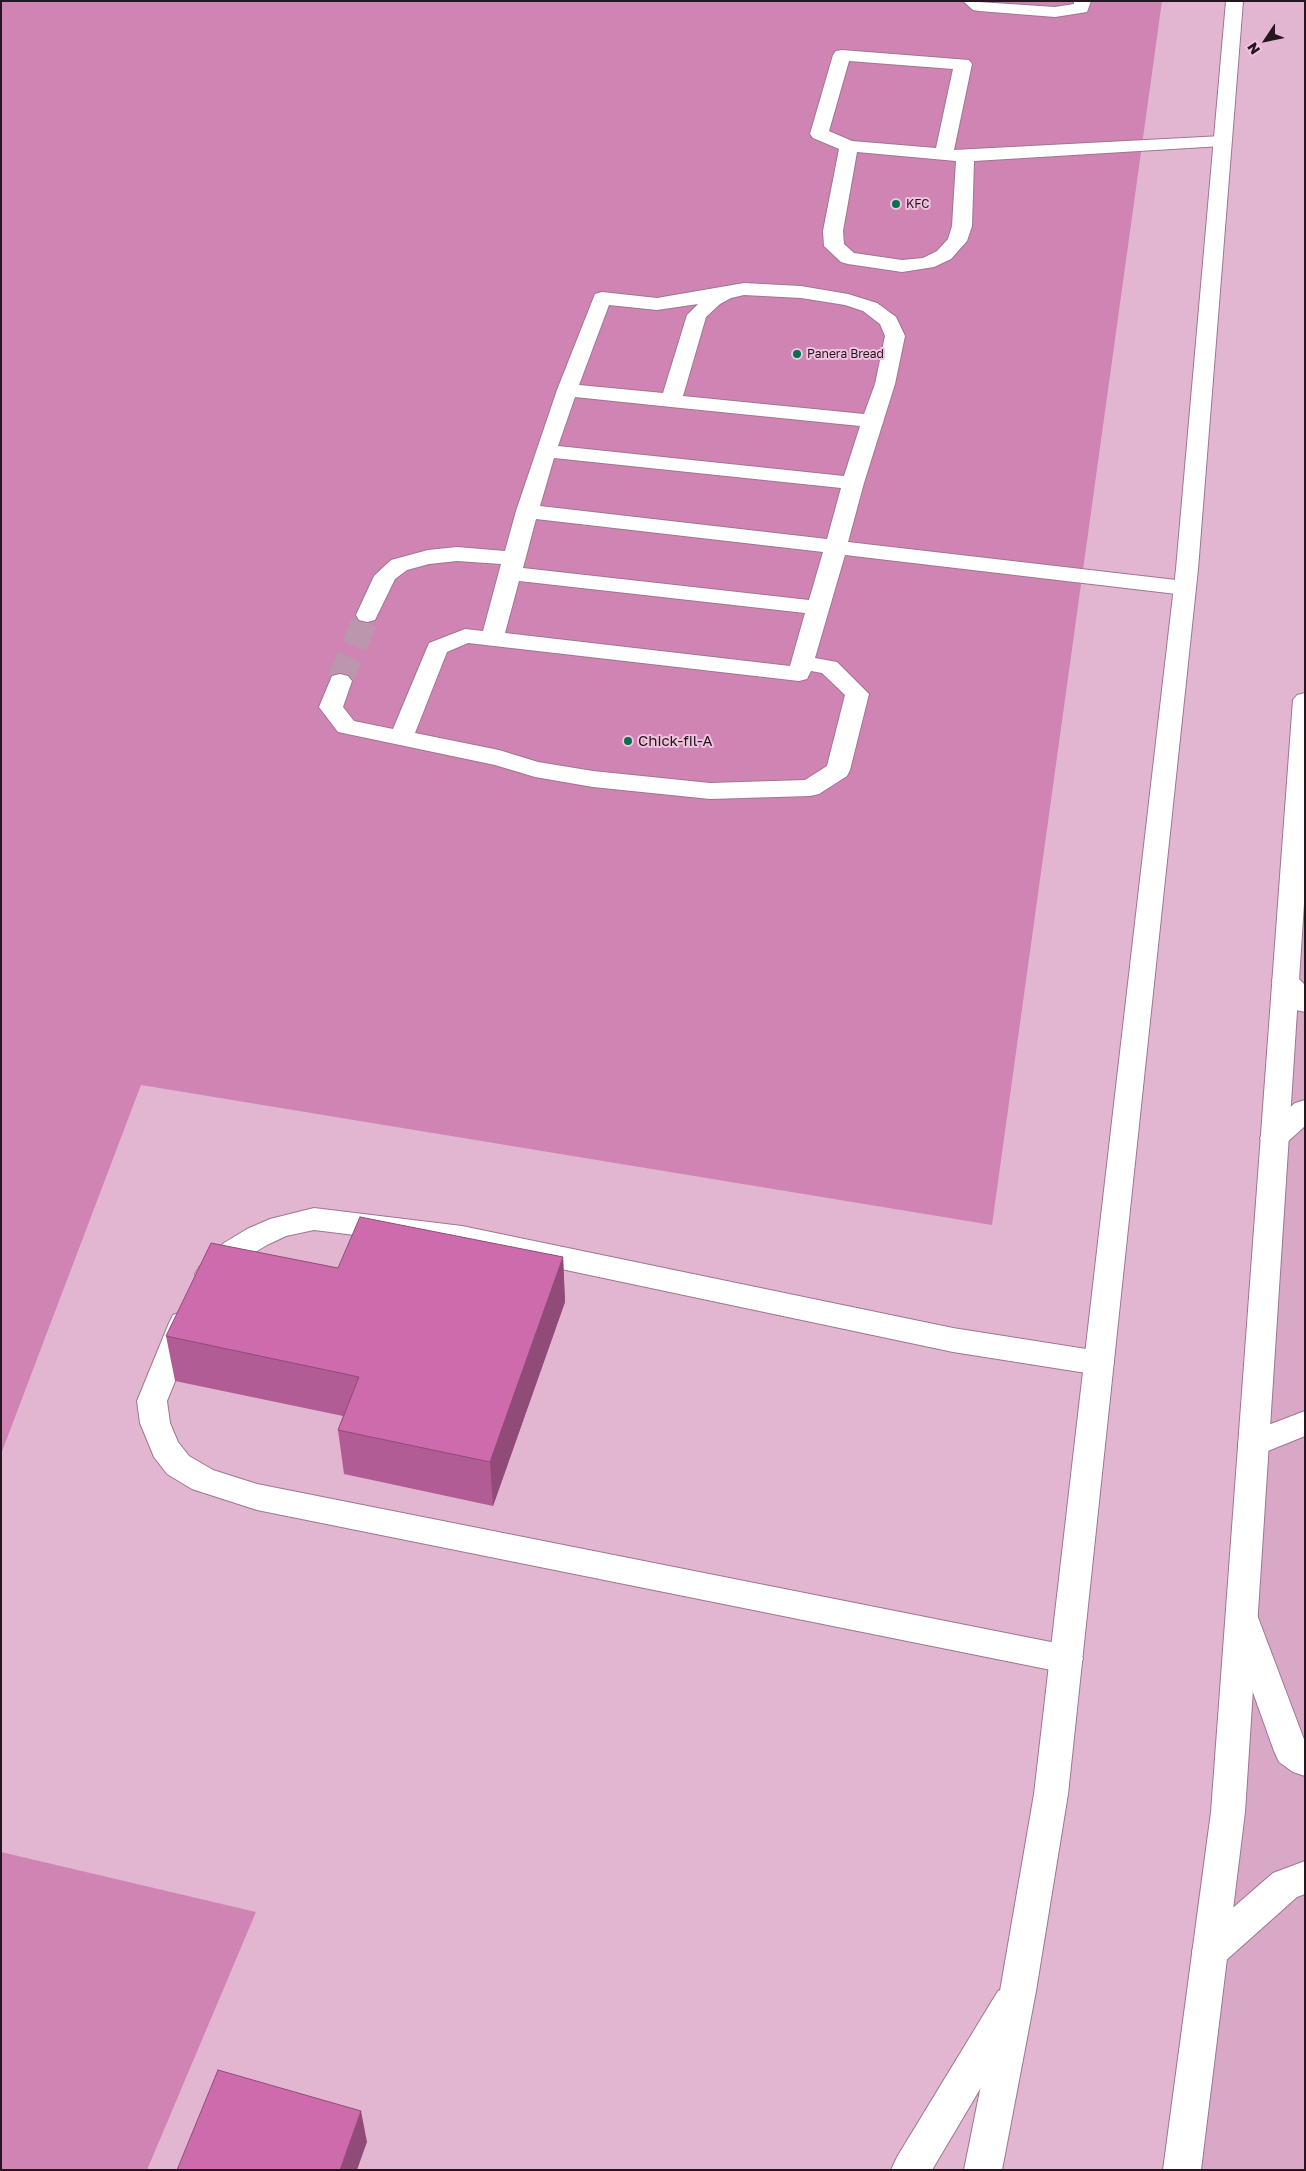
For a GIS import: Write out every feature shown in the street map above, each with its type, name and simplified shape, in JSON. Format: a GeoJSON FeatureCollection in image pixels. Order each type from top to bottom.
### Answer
{"type":"FeatureCollection","features":[{"type":"Feature","properties":{"kind":"main road"},"geometry":{"type":"LineString","coordinates":[[971,1],[979,6],[1055,12],[1082,8],[1083,1]]}},
{"type":"Feature","properties":{"kind":"main road"},"geometry":{"type":"LineString","coordinates":[[983,2170],[1018,1991],[1051,1794],[1185,588],[1235,1]]}},
{"type":"Feature","properties":{"kind":"main road"},"geometry":{"type":"LineString","coordinates":[[944,154],[963,64],[842,55],[820,134],[849,146],[965,156],[1222,141]]}},
{"type":"Feature","properties":{"kind":"main road"},"geometry":{"type":"LineString","coordinates":[[849,146],[833,231],[834,246],[848,258],[902,266],[927,263],[944,255],[957,242],[962,226],[965,156]]}},
{"type":"Feature","properties":{"kind":"main road"},"geometry":{"type":"LineString","coordinates":[[401,739],[437,648],[465,636],[800,674],[853,483],[885,384],[895,336],[889,321],[870,307],[848,300],[801,292],[744,289],[658,304],[602,298],[546,451],[527,511],[492,639]]}},
{"type":"Feature","properties":{"kind":"main road"},"geometry":{"type":"LineString","coordinates":[[671,401],[697,315],[713,300],[725,293]]}},
{"type":"Feature","properties":{"kind":"main road"},"geometry":{"type":"LineString","coordinates":[[567,390],[872,421]]}},
{"type":"Feature","properties":{"kind":"main road"},"geometry":{"type":"LineString","coordinates":[[546,451],[853,483]]}},
{"type":"Feature","properties":{"kind":"main road"},"geometry":{"type":"LineString","coordinates":[[527,511],[1185,588]]}},
{"type":"Feature","properties":{"kind":"main road"},"geometry":{"type":"LineString","coordinates":[[367,615],[385,576],[399,565],[428,556],[457,554],[512,565],[818,608]]}},
{"type":"Feature","properties":{"kind":"main road"},"geometry":{"type":"LineString","coordinates":[[340,681],[331,707],[346,727],[499,758],[535,769],[593,779],[710,791],[810,788],[838,770],[857,694],[829,667],[802,663]]}},
{"type":"Feature","properties":{"kind":"main road"},"geometry":{"type":"LineString","coordinates":[[1182,2170],[1228,1812],[1305,700]]}},
{"type":"Feature","properties":{"kind":"main road"},"geometry":{"type":"LineString","coordinates":[[1285,980],[1305,1003]]}},
{"type":"Feature","properties":{"kind":"main road"},"geometry":{"type":"LineString","coordinates":[[1274,1138],[1305,1110]]}},
{"type":"Feature","properties":{"kind":"main road"},"geometry":{"type":"LineString","coordinates":[[1066,1659],[257,1497],[204,1480],[178,1465],[165,1448],[155,1423],[152,1401],[187,1317],[208,1276],[234,1251],[257,1237],[280,1227],[314,1219],[462,1237],[953,1340],[1099,1363]]}},
{"type":"Feature","properties":{"kind":"main road"},"geometry":{"type":"LineString","coordinates":[[1253,1444],[1305,1423]]}},
{"type":"Feature","properties":{"kind":"main road"},"geometry":{"type":"LineString","coordinates":[[1242,1618],[1291,1751],[1305,1761]]}},
{"type":"Feature","properties":{"kind":"main road"},"geometry":{"type":"LineString","coordinates":[[1210,1951],[1285,1885],[1305,1877]]}},
{"type":"Feature","properties":{"kind":"main road"},"geometry":{"type":"LineString","coordinates":[[910,2170],[1018,1991]]}},
{"type":"Feature","properties":{"kind":"shaded area"},"geometry":{"type":"Polygon","coordinates":[[[1,1],[1162,1],[992,1225],[141,1085],[1,1454],[1,1]]]}},
{"type":"Feature","properties":{"kind":"shaded area"},"geometry":{"type":"Polygon","coordinates":[[[1305,700],[1305,2170],[1182,2170],[1305,700]]]}},
{"type":"Feature","properties":{"kind":"shaded area"},"geometry":{"type":"Polygon","coordinates":[[[1,1852],[256,1912],[147,2170],[1,2170],[1,1852]]]}},
{"type":"Feature","properties":{"kind":"building"},"geometry":{"type":"Polygon","coordinates":[[[360,1217],[563,1257],[490,1462],[338,1430],[359,1377],[166,1336],[211,1243],[338,1268],[360,1217]]]}},
{"type":"Feature","properties":{"kind":"building"},"geometry":{"type":"Polygon","coordinates":[[[218,2070],[361,2111],[340,2170],[177,2170],[218,2070]]]}},
{"type":"Feature","properties":{"kind":"tunnel"},"geometry":{"type":"LineString","coordinates":[[340,681],[367,615]]}},
{"type":"Feature","properties":{"kind":"place","name":"KFC"},"geometry":{"type":"Point","coordinates":[896,204]}},
{"type":"Feature","properties":{"kind":"place","name":"Panera Bread"},"geometry":{"type":"Point","coordinates":[797,354]}},
{"type":"Feature","properties":{"kind":"place","name":"Chick-fil-A"},"geometry":{"type":"Point","coordinates":[628,741]}}]}
